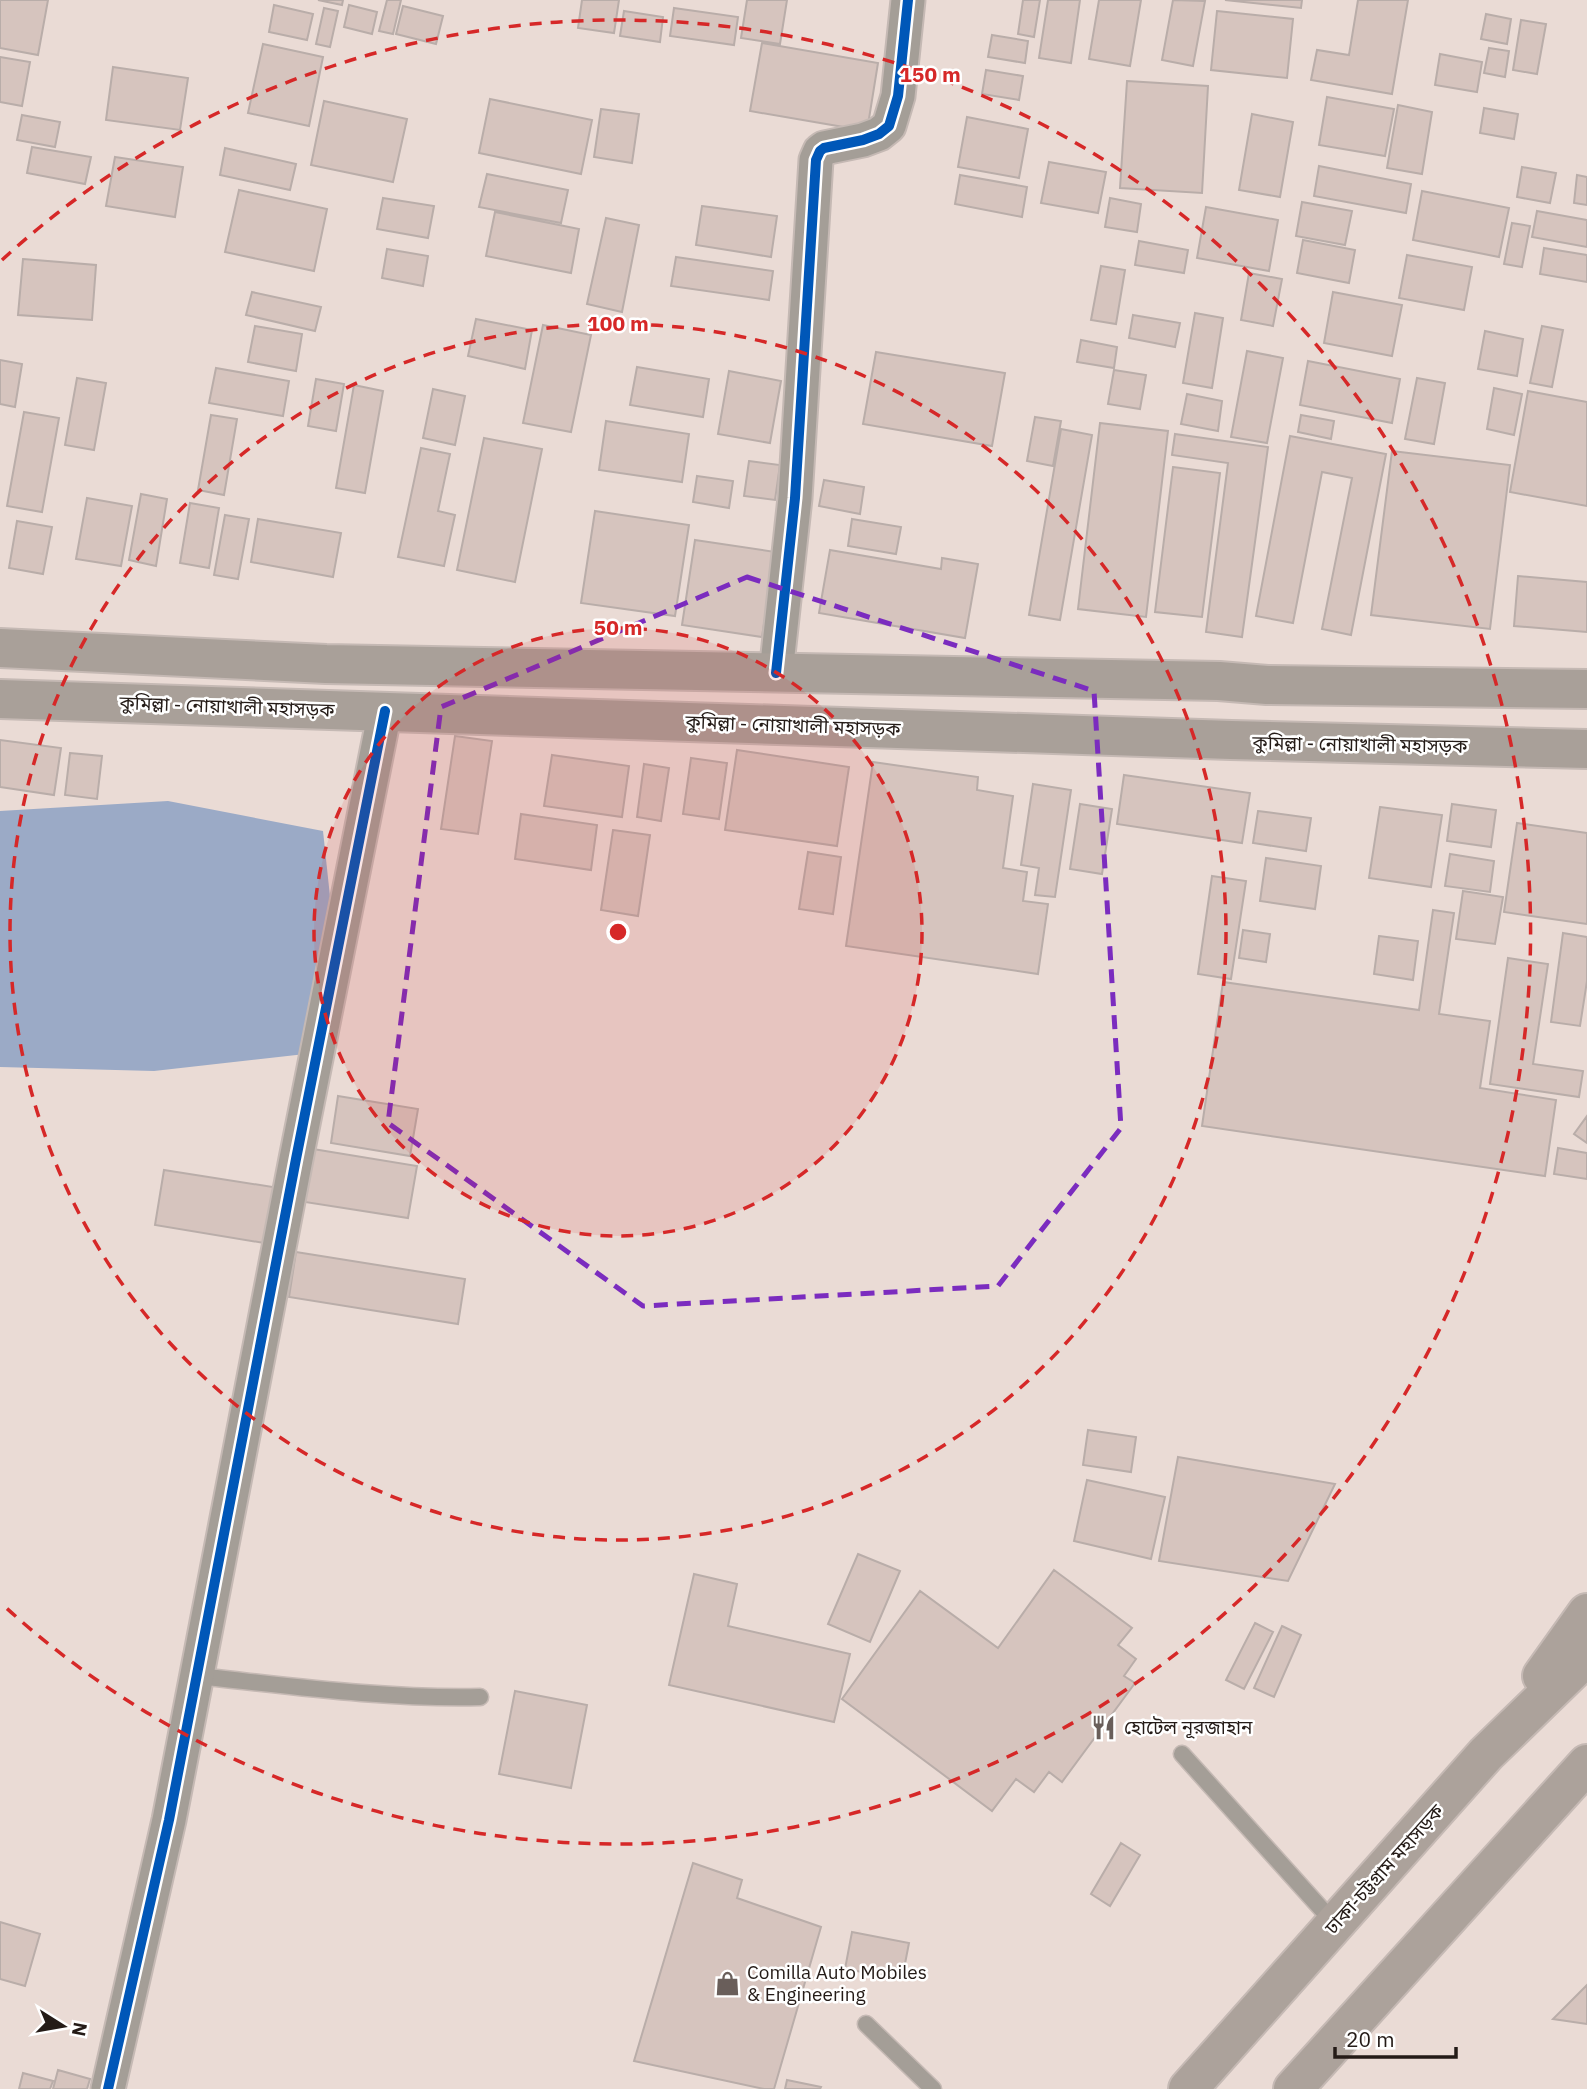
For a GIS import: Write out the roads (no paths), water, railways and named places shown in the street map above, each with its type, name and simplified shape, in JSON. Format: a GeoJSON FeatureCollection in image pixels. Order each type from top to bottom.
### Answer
{"type":"FeatureCollection","features":[{"type":"Feature","properties":{"kind":"highway"},"geometry":{"type":"LineString","coordinates":[[1486,1754],[1587,1613]]}},
{"type":"Feature","properties":{"kind":"highway","name":"ঢাকা-চট্টগ্রাম মহাসড়ক"},"geometry":{"type":"LineString","coordinates":[[1188,2089],[1486,1754],[1587,1656]]}},
{"type":"Feature","properties":{"kind":"highway"},"geometry":{"type":"LineString","coordinates":[[1293,2089],[1587,1764]]}},
{"type":"Feature","properties":{"kind":"highway"},"geometry":{"type":"LineString","coordinates":[[1550,1804],[1587,1776]]}},
{"type":"Feature","properties":{"kind":"main road"},"geometry":{"type":"LineString","coordinates":[[0,648],[326,664],[1219,681],[1267,685],[1587,689]]}},
{"type":"Feature","properties":{"kind":"main road"},"geometry":{"type":"LineString","coordinates":[[1219,681],[1231,740]]}},
{"type":"Feature","properties":{"kind":"main road","name":"কুমিল্লা - নোয়াখালী মহাসড়ক"},"geometry":{"type":"LineString","coordinates":[[0,699],[1231,740],[1587,749]]}},
{"type":"Feature","properties":{"kind":"street"},"geometry":{"type":"LineString","coordinates":[[776,673],[794,499],[816,160],[824,148],[878,134],[889,126],[898,96],[908,0]]}},
{"type":"Feature","properties":{"kind":"street"},"geometry":{"type":"LineString","coordinates":[[108,2089],[169,1820],[385,711]]}},
{"type":"Feature","properties":{"kind":"lane"},"geometry":{"type":"LineString","coordinates":[[197,1676],[347,1692],[437,1698],[480,1697]]}},
{"type":"Feature","properties":{"kind":"lane"},"geometry":{"type":"LineString","coordinates":[[1182,1754],[1335,1924]]}},
{"type":"Feature","properties":{"kind":"lane"},"geometry":{"type":"LineString","coordinates":[[866,2024],[933,2089]]}},
{"type":"Feature","properties":{"kind":"water"},"geometry":{"type":"Polygon","coordinates":[[[168,801],[323,831],[334,934],[314,1053],[154,1071],[0,1067],[0,811],[168,801]]]}},
{"type":"Feature","properties":{"kind":"place","name":"হোটেল নূরজাহান"},"geometry":{"type":"Point","coordinates":[1104,1727]}},
{"type":"Feature","properties":{"kind":"place","name":"Comilla Auto Mobiles & Engineering"},"geometry":{"type":"Point","coordinates":[727,1983]}}]}
